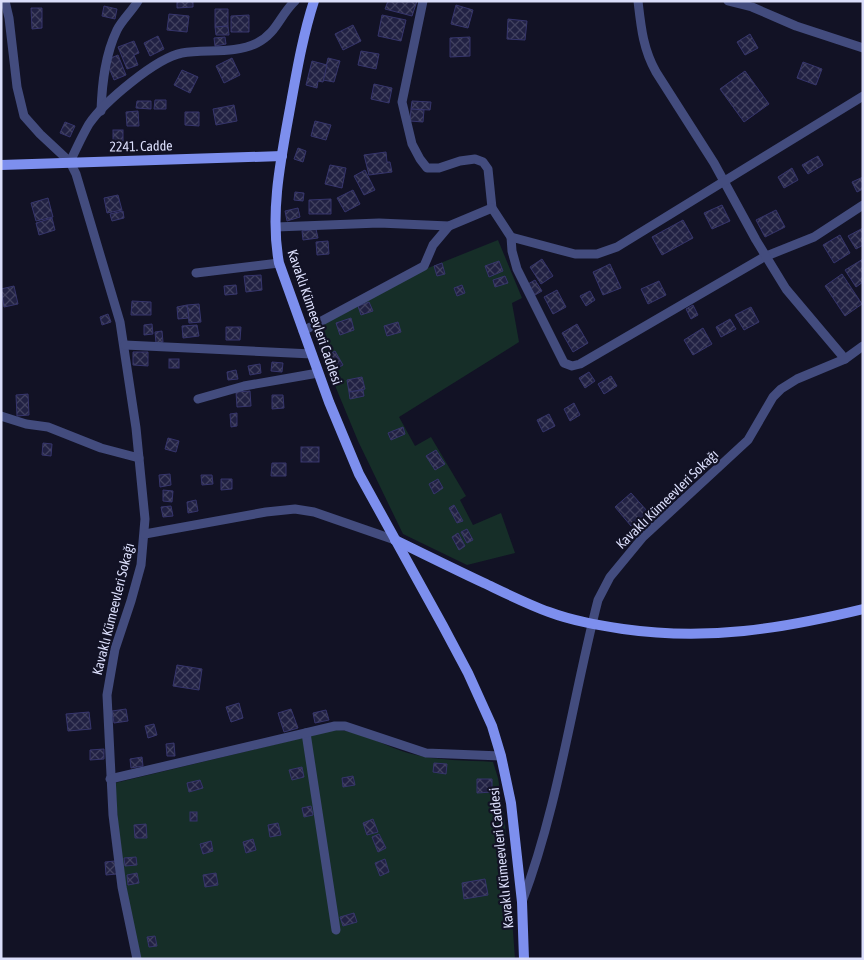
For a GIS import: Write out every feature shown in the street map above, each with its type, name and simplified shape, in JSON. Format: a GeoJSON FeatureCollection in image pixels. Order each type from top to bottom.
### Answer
{"type":"FeatureCollection","features":[{"type":"Feature","properties":{"kind":"street"},"geometry":{"type":"LineString","coordinates":[[5,1],[9,18],[17,87],[24,116],[70,162],[90,123],[145,71],[169,56],[247,47],[258,42],[274,31],[295,1]]}},
{"type":"Feature","properties":{"kind":"street","name":"Kavaklı Kümeevleri Caddesi"},"geometry":{"type":"LineString","coordinates":[[314,1],[295,80],[282,156],[276,227],[279,263],[338,426],[360,474],[472,680],[492,726],[501,756],[511,803],[522,902],[524,959]]}},
{"type":"Feature","properties":{"kind":"street"},"geometry":{"type":"LineString","coordinates":[[422,1],[402,102],[412,144],[427,168],[439,168],[460,161],[475,159],[483,162],[488,169],[492,208],[511,237],[514,262],[564,363],[572,366],[580,364],[766,256],[814,236],[863,205]]}},
{"type":"Feature","properties":{"kind":"street"},"geometry":{"type":"LineString","coordinates":[[638,1],[643,40],[650,61],[791,295],[845,358]]}},
{"type":"Feature","properties":{"kind":"street"},"geometry":{"type":"LineString","coordinates":[[728,1],[752,7],[796,26],[863,48]]}},
{"type":"Feature","properties":{"kind":"street"},"geometry":{"type":"LineString","coordinates":[[102,111],[102,81],[109,51],[118,28],[135,2]]}},
{"type":"Feature","properties":{"kind":"street"},"geometry":{"type":"LineString","coordinates":[[511,237],[575,254],[597,254],[617,247],[863,96]]}},
{"type":"Feature","properties":{"kind":"street","name":"2241. Cadde"},"geometry":{"type":"LineString","coordinates":[[1,165],[282,156]]}},
{"type":"Feature","properties":{"kind":"street","name":"Kavaklı Kümeevleri Sokağı"},"geometry":{"type":"LineString","coordinates":[[70,162],[82,190],[112,290],[125,345],[146,519],[137,582],[115,649],[108,681],[106,711],[110,779],[119,869],[136,959]]}},
{"type":"Feature","properties":{"kind":"street"},"geometry":{"type":"LineString","coordinates":[[276,227],[380,223],[449,226],[492,208]]}},
{"type":"Feature","properties":{"kind":"street"},"geometry":{"type":"LineString","coordinates":[[303,331],[424,266],[433,245],[449,226]]}},
{"type":"Feature","properties":{"kind":"street"},"geometry":{"type":"LineString","coordinates":[[196,273],[279,263]]}},
{"type":"Feature","properties":{"kind":"street"},"geometry":{"type":"LineString","coordinates":[[125,345],[312,354]]}},
{"type":"Feature","properties":{"kind":"street","name":"Kavaklı Kümeevleri Sokağı"},"geometry":{"type":"LineString","coordinates":[[522,902],[556,791],[598,600],[610,577],[628,553],[665,515],[748,440],[773,397],[781,389],[797,379],[845,358],[863,346]]}},
{"type":"Feature","properties":{"kind":"street"},"geometry":{"type":"LineString","coordinates":[[198,398],[244,386],[318,373]]}},
{"type":"Feature","properties":{"kind":"street"},"geometry":{"type":"LineString","coordinates":[[1,416],[26,424],[48,427],[101,448],[139,458]]}},
{"type":"Feature","properties":{"kind":"street","name":"Kavaklı Kümeevleri Sokağı"},"geometry":{"type":"LineString","coordinates":[[145,534],[266,512],[295,509],[314,512],[395,540]]}},
{"type":"Feature","properties":{"kind":"street"},"geometry":{"type":"LineString","coordinates":[[395,540],[532,606],[550,613],[592,624],[657,633],[714,634],[790,624],[863,609]]}},
{"type":"Feature","properties":{"kind":"street"},"geometry":{"type":"LineString","coordinates":[[110,779],[335,726],[345,726],[426,753],[501,756]]}},
{"type":"Feature","properties":{"kind":"street"},"geometry":{"type":"LineString","coordinates":[[306,733],[336,930]]}},
{"type":"Feature","properties":{"kind":"green space"},"geometry":{"type":"Polygon","coordinates":[[[498,240],[522,298],[512,303],[519,342],[399,417],[415,446],[431,437],[466,496],[460,500],[473,525],[501,513],[515,553],[467,565],[403,534],[358,441],[312,330],[428,268],[498,240]]]}},
{"type":"Feature","properties":{"kind":"green space"},"geometry":{"type":"Polygon","coordinates":[[[335,730],[354,733],[422,756],[493,762],[498,778],[505,823],[515,959],[139,959],[122,878],[115,783],[335,730]]]}},
{"type":"Feature","properties":{"kind":"building"},"geometry":{"type":"Polygon","coordinates":[[[177,1],[193,1],[193,7],[177,8],[177,1]]]}},
{"type":"Feature","properties":{"kind":"building"},"geometry":{"type":"Polygon","coordinates":[[[388,1],[417,1],[412,16],[385,9],[388,1]]]}},
{"type":"Feature","properties":{"kind":"building"},"geometry":{"type":"Polygon","coordinates":[[[456,5],[473,10],[468,28],[451,24],[456,5]]]}},
{"type":"Feature","properties":{"kind":"building"},"geometry":{"type":"Polygon","coordinates":[[[104,6],[117,9],[115,19],[102,16],[104,6]]]}},
{"type":"Feature","properties":{"kind":"building"},"geometry":{"type":"Polygon","coordinates":[[[31,8],[42,8],[42,28],[32,29],[31,8]]]}},
{"type":"Feature","properties":{"kind":"building"},"geometry":{"type":"Polygon","coordinates":[[[215,9],[228,9],[228,26],[215,27],[215,9]]]}},
{"type":"Feature","properties":{"kind":"building"},"geometry":{"type":"Polygon","coordinates":[[[169,14],[189,16],[187,32],[167,30],[169,14]]]}},
{"type":"Feature","properties":{"kind":"building"},"geometry":{"type":"Polygon","coordinates":[[[249,15],[249,32],[231,32],[231,16],[249,15]]]}},
{"type":"Feature","properties":{"kind":"building"},"geometry":{"type":"Polygon","coordinates":[[[382,15],[406,20],[401,41],[378,36],[382,15]]]}},
{"type":"Feature","properties":{"kind":"building"},"geometry":{"type":"Polygon","coordinates":[[[508,19],[527,21],[525,40],[507,39],[508,19]]]}},
{"type":"Feature","properties":{"kind":"building"},"geometry":{"type":"Polygon","coordinates":[[[353,25],[361,41],[343,50],[335,34],[353,25]]]}},
{"type":"Feature","properties":{"kind":"building"},"geometry":{"type":"Polygon","coordinates":[[[228,26],[229,35],[216,35],[215,27],[228,26]]]}},
{"type":"Feature","properties":{"kind":"building"},"geometry":{"type":"Polygon","coordinates":[[[750,34],[758,48],[745,55],[737,42],[750,34]]]}},
{"type":"Feature","properties":{"kind":"building"},"geometry":{"type":"Polygon","coordinates":[[[158,36],[164,49],[150,56],[144,43],[158,36]]]}},
{"type":"Feature","properties":{"kind":"building"},"geometry":{"type":"Polygon","coordinates":[[[225,37],[226,44],[215,46],[214,38],[225,37]]]}},
{"type":"Feature","properties":{"kind":"building"},"geometry":{"type":"Polygon","coordinates":[[[470,37],[470,56],[450,57],[450,38],[470,37]]]}},
{"type":"Feature","properties":{"kind":"building"},"geometry":{"type":"Polygon","coordinates":[[[134,41],[139,53],[134,55],[138,65],[127,69],[118,47],[134,41]]]}},
{"type":"Feature","properties":{"kind":"building"},"geometry":{"type":"Polygon","coordinates":[[[361,51],[379,54],[376,69],[358,65],[361,51]]]}},
{"type":"Feature","properties":{"kind":"building"},"geometry":{"type":"Polygon","coordinates":[[[118,55],[126,75],[114,80],[106,60],[118,55]]]}},
{"type":"Feature","properties":{"kind":"building"},"geometry":{"type":"Polygon","coordinates":[[[232,58],[240,75],[224,83],[216,66],[232,58]]]}},
{"type":"Feature","properties":{"kind":"building"},"geometry":{"type":"Polygon","coordinates":[[[328,58],[340,61],[334,82],[323,80],[328,58]]]}},
{"type":"Feature","properties":{"kind":"building"},"geometry":{"type":"Polygon","coordinates":[[[312,61],[327,65],[323,82],[318,81],[317,88],[306,85],[312,61]]]}},
{"type":"Feature","properties":{"kind":"building"},"geometry":{"type":"Polygon","coordinates":[[[803,62],[822,69],[816,85],[797,78],[803,62]]]}},
{"type":"Feature","properties":{"kind":"building"},"geometry":{"type":"Polygon","coordinates":[[[182,70],[198,77],[190,93],[174,85],[182,70]]]}},
{"type":"Feature","properties":{"kind":"building"},"geometry":{"type":"Polygon","coordinates":[[[745,71],[769,104],[744,122],[720,89],[745,71]]]}},
{"type":"Feature","properties":{"kind":"building"},"geometry":{"type":"Polygon","coordinates":[[[374,84],[392,88],[389,103],[371,99],[374,84]]]}},
{"type":"Feature","properties":{"kind":"building"},"geometry":{"type":"Polygon","coordinates":[[[155,100],[166,100],[166,109],[154,109],[155,100]]]}},
{"type":"Feature","properties":{"kind":"building"},"geometry":{"type":"Polygon","coordinates":[[[137,101],[151,101],[151,109],[136,108],[137,101]]]}},
{"type":"Feature","properties":{"kind":"building"},"geometry":{"type":"Polygon","coordinates":[[[412,101],[431,102],[430,110],[411,109],[412,101]]]}},
{"type":"Feature","properties":{"kind":"building"},"geometry":{"type":"Polygon","coordinates":[[[234,105],[237,121],[216,125],[213,109],[234,105]]]}},
{"type":"Feature","properties":{"kind":"building"},"geometry":{"type":"Polygon","coordinates":[[[411,109],[424,110],[423,122],[410,121],[411,109]]]}},
{"type":"Feature","properties":{"kind":"building"},"geometry":{"type":"Polygon","coordinates":[[[138,111],[139,126],[127,126],[126,112],[138,111]]]}},
{"type":"Feature","properties":{"kind":"building"},"geometry":{"type":"Polygon","coordinates":[[[185,112],[199,112],[199,126],[185,125],[185,112]]]}},
{"type":"Feature","properties":{"kind":"building"},"geometry":{"type":"Polygon","coordinates":[[[315,121],[331,125],[326,140],[311,136],[315,121]]]}},
{"type":"Feature","properties":{"kind":"building"},"geometry":{"type":"Polygon","coordinates":[[[65,122],[75,126],[70,137],[60,133],[65,122]]]}},
{"type":"Feature","properties":{"kind":"building"},"geometry":{"type":"Polygon","coordinates":[[[113,130],[123,130],[123,141],[113,141],[113,130]]]}},
{"type":"Feature","properties":{"kind":"building"},"geometry":{"type":"Polygon","coordinates":[[[298,148],[306,151],[303,162],[294,159],[298,148]]]}},
{"type":"Feature","properties":{"kind":"building"},"geometry":{"type":"Polygon","coordinates":[[[386,152],[387,162],[390,162],[392,172],[369,175],[364,155],[386,152]]]}},
{"type":"Feature","properties":{"kind":"building"},"geometry":{"type":"Polygon","coordinates":[[[818,156],[823,165],[808,174],[802,165],[818,156]]]}},
{"type":"Feature","properties":{"kind":"building"},"geometry":{"type":"Polygon","coordinates":[[[330,165],[346,168],[342,188],[325,184],[330,165]]]}},
{"type":"Feature","properties":{"kind":"building"},"geometry":{"type":"Polygon","coordinates":[[[792,168],[798,180],[784,188],[778,177],[792,168]]]}},
{"type":"Feature","properties":{"kind":"building"},"geometry":{"type":"Polygon","coordinates":[[[365,170],[375,190],[364,195],[354,176],[365,170]]]}},
{"type":"Feature","properties":{"kind":"building"},"geometry":{"type":"Polygon","coordinates":[[[863,177],[863,189],[857,192],[852,182],[863,177]]]}},
{"type":"Feature","properties":{"kind":"building"},"geometry":{"type":"Polygon","coordinates":[[[353,190],[360,204],[345,212],[337,198],[353,190]]]}},
{"type":"Feature","properties":{"kind":"building"},"geometry":{"type":"Polygon","coordinates":[[[295,192],[304,193],[303,201],[294,200],[295,192]]]}},
{"type":"Feature","properties":{"kind":"building"},"geometry":{"type":"Polygon","coordinates":[[[118,195],[122,210],[107,213],[104,198],[118,195]]]}},
{"type":"Feature","properties":{"kind":"building"},"geometry":{"type":"Polygon","coordinates":[[[48,198],[53,217],[36,221],[31,203],[48,198]]]}},
{"type":"Feature","properties":{"kind":"building"},"geometry":{"type":"Polygon","coordinates":[[[331,199],[331,214],[309,214],[309,200],[331,199]]]}},
{"type":"Feature","properties":{"kind":"building"},"geometry":{"type":"Polygon","coordinates":[[[722,205],[730,221],[712,229],[704,213],[722,205]]]}},
{"type":"Feature","properties":{"kind":"building"},"geometry":{"type":"Polygon","coordinates":[[[298,208],[300,217],[287,221],[285,211],[298,208]]]}},
{"type":"Feature","properties":{"kind":"building"},"geometry":{"type":"Polygon","coordinates":[[[776,210],[785,227],[765,237],[756,220],[776,210]]]}},
{"type":"Feature","properties":{"kind":"building"},"geometry":{"type":"Polygon","coordinates":[[[123,211],[124,218],[112,221],[110,214],[123,211]]]}},
{"type":"Feature","properties":{"kind":"building"},"geometry":{"type":"Polygon","coordinates":[[[52,218],[55,230],[39,235],[36,223],[52,218]]]}},
{"type":"Feature","properties":{"kind":"building"},"geometry":{"type":"Polygon","coordinates":[[[683,220],[693,238],[662,255],[652,237],[683,220]]]}},
{"type":"Feature","properties":{"kind":"building"},"geometry":{"type":"Polygon","coordinates":[[[863,228],[863,245],[856,249],[848,236],[863,228]]]}},
{"type":"Feature","properties":{"kind":"building"},"geometry":{"type":"Polygon","coordinates":[[[316,229],[318,238],[303,240],[302,231],[316,229]]]}},
{"type":"Feature","properties":{"kind":"building"},"geometry":{"type":"Polygon","coordinates":[[[840,235],[850,253],[834,263],[823,245],[840,235]]]}},
{"type":"Feature","properties":{"kind":"building"},"geometry":{"type":"Polygon","coordinates":[[[328,241],[329,254],[317,255],[316,242],[328,241]]]}},
{"type":"Feature","properties":{"kind":"building"},"geometry":{"type":"Polygon","coordinates":[[[542,259],[553,276],[541,284],[530,267],[542,259]]]}},
{"type":"Feature","properties":{"kind":"building"},"geometry":{"type":"Polygon","coordinates":[[[863,259],[863,282],[856,287],[845,270],[863,259]]]}},
{"type":"Feature","properties":{"kind":"building"},"geometry":{"type":"Polygon","coordinates":[[[499,261],[503,271],[489,277],[485,266],[499,261]]]}},
{"type":"Feature","properties":{"kind":"building"},"geometry":{"type":"Polygon","coordinates":[[[442,263],[445,274],[437,276],[434,266],[442,263]]]}},
{"type":"Feature","properties":{"kind":"building"},"geometry":{"type":"Polygon","coordinates":[[[610,264],[621,288],[603,295],[593,272],[610,264]]]}},
{"type":"Feature","properties":{"kind":"building"},"geometry":{"type":"Polygon","coordinates":[[[842,274],[862,304],[845,316],[825,286],[842,274]]]}},
{"type":"Feature","properties":{"kind":"building"},"geometry":{"type":"Polygon","coordinates":[[[261,275],[262,290],[246,292],[244,276],[261,275]]]}},
{"type":"Feature","properties":{"kind":"building"},"geometry":{"type":"Polygon","coordinates":[[[505,276],[508,283],[495,287],[493,280],[505,276]]]}},
{"type":"Feature","properties":{"kind":"building"},"geometry":{"type":"Polygon","coordinates":[[[535,280],[542,291],[535,295],[528,284],[535,280]]]}},
{"type":"Feature","properties":{"kind":"building"},"geometry":{"type":"Polygon","coordinates":[[[659,281],[666,295],[648,304],[641,289],[659,281]]]}},
{"type":"Feature","properties":{"kind":"building"},"geometry":{"type":"Polygon","coordinates":[[[236,285],[237,294],[225,295],[224,286],[236,285]]]}},
{"type":"Feature","properties":{"kind":"building"},"geometry":{"type":"Polygon","coordinates":[[[462,285],[465,293],[457,296],[454,288],[462,285]]]}},
{"type":"Feature","properties":{"kind":"building"},"geometry":{"type":"Polygon","coordinates":[[[14,286],[18,304],[4,307],[1,289],[14,286]]]}},
{"type":"Feature","properties":{"kind":"building"},"geometry":{"type":"Polygon","coordinates":[[[557,290],[566,307],[553,314],[544,297],[557,290]]]}},
{"type":"Feature","properties":{"kind":"building"},"geometry":{"type":"Polygon","coordinates":[[[590,291],[595,300],[586,306],[580,296],[590,291]]]}},
{"type":"Feature","properties":{"kind":"building"},"geometry":{"type":"Polygon","coordinates":[[[132,301],[151,302],[151,315],[131,315],[132,301]]]}},
{"type":"Feature","properties":{"kind":"building"},"geometry":{"type":"Polygon","coordinates":[[[369,302],[373,311],[361,315],[358,306],[369,302]]]}},
{"type":"Feature","properties":{"kind":"building"},"geometry":{"type":"Polygon","coordinates":[[[199,304],[201,322],[189,323],[187,305],[199,304]]]}},
{"type":"Feature","properties":{"kind":"building"},"geometry":{"type":"Polygon","coordinates":[[[187,305],[189,318],[178,319],[177,307],[187,305]]]}},
{"type":"Feature","properties":{"kind":"building"},"geometry":{"type":"Polygon","coordinates":[[[693,305],[698,315],[691,319],[686,309],[693,305]]]}},
{"type":"Feature","properties":{"kind":"building"},"geometry":{"type":"Polygon","coordinates":[[[751,307],[759,322],[744,330],[735,315],[751,307]]]}},
{"type":"Feature","properties":{"kind":"building"},"geometry":{"type":"Polygon","coordinates":[[[108,314],[111,322],[102,325],[100,317],[108,314]]]}},
{"type":"Feature","properties":{"kind":"building"},"geometry":{"type":"Polygon","coordinates":[[[351,318],[354,330],[340,335],[336,323],[351,318]]]}},
{"type":"Feature","properties":{"kind":"building"},"geometry":{"type":"Polygon","coordinates":[[[730,319],[736,329],[721,337],[716,327],[730,319]]]}},
{"type":"Feature","properties":{"kind":"building"},"geometry":{"type":"Polygon","coordinates":[[[398,322],[401,332],[387,336],[384,326],[398,322]]]}},
{"type":"Feature","properties":{"kind":"building"},"geometry":{"type":"Polygon","coordinates":[[[152,324],[153,334],[144,335],[144,325],[152,324]]]}},
{"type":"Feature","properties":{"kind":"building"},"geometry":{"type":"Polygon","coordinates":[[[577,324],[588,343],[573,352],[562,333],[577,324]]]}},
{"type":"Feature","properties":{"kind":"building"},"geometry":{"type":"Polygon","coordinates":[[[197,325],[199,336],[183,338],[182,326],[197,325]]]}},
{"type":"Feature","properties":{"kind":"building"},"geometry":{"type":"Polygon","coordinates":[[[226,327],[241,327],[240,340],[226,340],[226,327]]]}},
{"type":"Feature","properties":{"kind":"building"},"geometry":{"type":"Polygon","coordinates":[[[703,328],[712,344],[693,355],[684,340],[703,328]]]}},
{"type":"Feature","properties":{"kind":"building"},"geometry":{"type":"Polygon","coordinates":[[[162,331],[163,342],[156,343],[155,332],[162,331]]]}},
{"type":"Feature","properties":{"kind":"building"},"geometry":{"type":"Polygon","coordinates":[[[335,351],[343,365],[334,370],[326,356],[335,351]]]}},
{"type":"Feature","properties":{"kind":"building"},"geometry":{"type":"Polygon","coordinates":[[[133,352],[148,352],[148,366],[133,365],[133,352]]]}},
{"type":"Feature","properties":{"kind":"building"},"geometry":{"type":"Polygon","coordinates":[[[169,359],[179,359],[179,368],[169,368],[169,359]]]}},
{"type":"Feature","properties":{"kind":"building"},"geometry":{"type":"Polygon","coordinates":[[[272,362],[283,363],[282,372],[271,371],[272,362]]]}},
{"type":"Feature","properties":{"kind":"building"},"geometry":{"type":"Polygon","coordinates":[[[260,364],[261,373],[250,375],[248,366],[260,364]]]}},
{"type":"Feature","properties":{"kind":"building"},"geometry":{"type":"Polygon","coordinates":[[[236,370],[238,379],[228,380],[227,372],[236,370]]]}},
{"type":"Feature","properties":{"kind":"building"},"geometry":{"type":"Polygon","coordinates":[[[589,372],[595,381],[585,388],[579,378],[589,372]]]}},
{"type":"Feature","properties":{"kind":"building"},"geometry":{"type":"Polygon","coordinates":[[[611,376],[617,386],[604,394],[598,384],[611,376]]]}},
{"type":"Feature","properties":{"kind":"building"},"geometry":{"type":"Polygon","coordinates":[[[362,377],[365,389],[349,392],[347,380],[362,377]]]}},
{"type":"Feature","properties":{"kind":"building"},"geometry":{"type":"Polygon","coordinates":[[[363,390],[364,396],[350,399],[349,392],[363,390]]]}},
{"type":"Feature","properties":{"kind":"building"},"geometry":{"type":"Polygon","coordinates":[[[250,391],[251,406],[237,407],[236,392],[250,391]]]}},
{"type":"Feature","properties":{"kind":"building"},"geometry":{"type":"Polygon","coordinates":[[[28,394],[29,415],[17,416],[16,395],[28,394]]]}},
{"type":"Feature","properties":{"kind":"building"},"geometry":{"type":"Polygon","coordinates":[[[272,395],[283,395],[284,408],[272,409],[272,395]]]}},
{"type":"Feature","properties":{"kind":"building"},"geometry":{"type":"Polygon","coordinates":[[[574,403],[580,415],[570,421],[564,409],[574,403]]]}},
{"type":"Feature","properties":{"kind":"building"},"geometry":{"type":"Polygon","coordinates":[[[237,413],[237,426],[231,427],[230,414],[237,413]]]}},
{"type":"Feature","properties":{"kind":"building"},"geometry":{"type":"Polygon","coordinates":[[[549,414],[555,426],[543,432],[537,420],[549,414]]]}},
{"type":"Feature","properties":{"kind":"building"},"geometry":{"type":"Polygon","coordinates":[[[403,427],[405,434],[391,440],[388,433],[403,427]]]}},
{"type":"Feature","properties":{"kind":"building"},"geometry":{"type":"Polygon","coordinates":[[[168,438],[179,441],[176,452],[165,449],[168,438]]]}},
{"type":"Feature","properties":{"kind":"building"},"geometry":{"type":"Polygon","coordinates":[[[43,443],[52,444],[51,456],[42,455],[43,443]]]}},
{"type":"Feature","properties":{"kind":"building"},"geometry":{"type":"Polygon","coordinates":[[[301,447],[319,447],[319,462],[301,462],[301,447]]]}},
{"type":"Feature","properties":{"kind":"building"},"geometry":{"type":"Polygon","coordinates":[[[436,450],[445,464],[435,470],[426,456],[436,450]]]}},
{"type":"Feature","properties":{"kind":"building"},"geometry":{"type":"Polygon","coordinates":[[[272,463],[286,463],[286,476],[271,476],[272,463]]]}},
{"type":"Feature","properties":{"kind":"building"},"geometry":{"type":"Polygon","coordinates":[[[170,474],[171,485],[160,487],[159,475],[170,474]]]}},
{"type":"Feature","properties":{"kind":"building"},"geometry":{"type":"Polygon","coordinates":[[[201,475],[212,475],[213,484],[202,485],[201,475]]]}},
{"type":"Feature","properties":{"kind":"building"},"geometry":{"type":"Polygon","coordinates":[[[221,479],[232,479],[232,489],[221,490],[221,479]]]}},
{"type":"Feature","properties":{"kind":"building"},"geometry":{"type":"Polygon","coordinates":[[[438,479],[443,488],[434,494],[429,484],[438,479]]]}},
{"type":"Feature","properties":{"kind":"building"},"geometry":{"type":"Polygon","coordinates":[[[163,490],[173,491],[172,502],[163,501],[163,490]]]}},
{"type":"Feature","properties":{"kind":"building"},"geometry":{"type":"Polygon","coordinates":[[[631,493],[648,512],[631,526],[615,507],[631,493]]]}},
{"type":"Feature","properties":{"kind":"building"},"geometry":{"type":"Polygon","coordinates":[[[196,500],[198,511],[188,513],[187,502],[196,500]]]}},
{"type":"Feature","properties":{"kind":"building"},"geometry":{"type":"Polygon","coordinates":[[[454,505],[463,521],[457,523],[449,508],[454,505]]]}},
{"type":"Feature","properties":{"kind":"building"},"geometry":{"type":"Polygon","coordinates":[[[171,506],[173,516],[163,517],[161,507],[171,506]]]}},
{"type":"Feature","properties":{"kind":"building"},"geometry":{"type":"Polygon","coordinates":[[[467,529],[473,540],[467,543],[461,532],[467,529]]]}},
{"type":"Feature","properties":{"kind":"building"},"geometry":{"type":"Polygon","coordinates":[[[458,533],[465,546],[459,550],[452,537],[458,533]]]}},
{"type":"Feature","properties":{"kind":"building"},"geometry":{"type":"Polygon","coordinates":[[[177,665],[202,669],[199,690],[173,686],[177,665]]]}},
{"type":"Feature","properties":{"kind":"building"},"geometry":{"type":"Polygon","coordinates":[[[239,703],[243,718],[231,722],[226,707],[239,703]]]}},
{"type":"Feature","properties":{"kind":"building"},"geometry":{"type":"Polygon","coordinates":[[[126,709],[128,721],[114,723],[112,711],[126,709]]]}},
{"type":"Feature","properties":{"kind":"building"},"geometry":{"type":"Polygon","coordinates":[[[291,709],[298,728],[284,732],[278,713],[291,709]]]}},
{"type":"Feature","properties":{"kind":"building"},"geometry":{"type":"Polygon","coordinates":[[[326,710],[329,720],[315,723],[313,713],[326,710]]]}},
{"type":"Feature","properties":{"kind":"building"},"geometry":{"type":"Polygon","coordinates":[[[89,712],[91,729],[68,731],[66,714],[89,712]]]}},
{"type":"Feature","properties":{"kind":"building"},"geometry":{"type":"Polygon","coordinates":[[[154,724],[157,735],[148,738],[145,726],[154,724]]]}},
{"type":"Feature","properties":{"kind":"building"},"geometry":{"type":"Polygon","coordinates":[[[174,743],[175,756],[167,756],[166,744],[174,743]]]}},
{"type":"Feature","properties":{"kind":"building"},"geometry":{"type":"Polygon","coordinates":[[[104,749],[104,759],[90,760],[90,750],[104,749]]]}},
{"type":"Feature","properties":{"kind":"building"},"geometry":{"type":"Polygon","coordinates":[[[142,757],[143,766],[131,768],[130,759],[142,757]]]}},
{"type":"Feature","properties":{"kind":"building"},"geometry":{"type":"Polygon","coordinates":[[[434,763],[447,764],[446,774],[433,772],[434,763]]]}},
{"type":"Feature","properties":{"kind":"building"},"geometry":{"type":"Polygon","coordinates":[[[302,767],[304,777],[292,780],[289,770],[302,767]]]}},
{"type":"Feature","properties":{"kind":"building"},"geometry":{"type":"Polygon","coordinates":[[[353,776],[355,785],[343,787],[342,778],[353,776]]]}},
{"type":"Feature","properties":{"kind":"building"},"geometry":{"type":"Polygon","coordinates":[[[477,779],[492,779],[492,792],[477,793],[477,779]]]}},
{"type":"Feature","properties":{"kind":"building"},"geometry":{"type":"Polygon","coordinates":[[[200,780],[203,788],[189,792],[187,783],[200,780]]]}},
{"type":"Feature","properties":{"kind":"building"},"geometry":{"type":"Polygon","coordinates":[[[311,806],[313,815],[304,817],[302,808],[311,806]]]}},
{"type":"Feature","properties":{"kind":"building"},"geometry":{"type":"Polygon","coordinates":[[[190,812],[197,812],[197,821],[190,821],[190,812]]]}},
{"type":"Feature","properties":{"kind":"building"},"geometry":{"type":"Polygon","coordinates":[[[373,819],[378,832],[367,835],[363,823],[373,819]]]}},
{"type":"Feature","properties":{"kind":"building"},"geometry":{"type":"Polygon","coordinates":[[[278,823],[281,835],[270,837],[268,825],[278,823]]]}},
{"type":"Feature","properties":{"kind":"building"},"geometry":{"type":"Polygon","coordinates":[[[146,824],[147,838],[135,838],[134,825],[146,824]]]}},
{"type":"Feature","properties":{"kind":"building"},"geometry":{"type":"Polygon","coordinates":[[[379,834],[386,848],[378,852],[372,837],[379,834]]]}},
{"type":"Feature","properties":{"kind":"building"},"geometry":{"type":"Polygon","coordinates":[[[253,839],[256,850],[246,853],[243,842],[253,839]]]}},
{"type":"Feature","properties":{"kind":"building"},"geometry":{"type":"Polygon","coordinates":[[[211,841],[213,851],[203,854],[200,844],[211,841]]]}},
{"type":"Feature","properties":{"kind":"building"},"geometry":{"type":"Polygon","coordinates":[[[136,857],[137,865],[125,866],[124,858],[136,857]]]}},
{"type":"Feature","properties":{"kind":"building"},"geometry":{"type":"Polygon","coordinates":[[[385,859],[389,872],[380,876],[375,863],[385,859]]]}},
{"type":"Feature","properties":{"kind":"building"},"geometry":{"type":"Polygon","coordinates":[[[115,861],[117,874],[106,875],[105,862],[115,861]]]}},
{"type":"Feature","properties":{"kind":"building"},"geometry":{"type":"Polygon","coordinates":[[[137,873],[139,883],[128,885],[127,875],[137,873]]]}},
{"type":"Feature","properties":{"kind":"building"},"geometry":{"type":"Polygon","coordinates":[[[216,873],[218,885],[205,887],[203,875],[216,873]]]}},
{"type":"Feature","properties":{"kind":"building"},"geometry":{"type":"Polygon","coordinates":[[[485,879],[488,895],[464,899],[462,883],[485,879]]]}},
{"type":"Feature","properties":{"kind":"building"},"geometry":{"type":"Polygon","coordinates":[[[354,913],[357,922],[343,926],[340,917],[354,913]]]}},
{"type":"Feature","properties":{"kind":"building"},"geometry":{"type":"Polygon","coordinates":[[[155,936],[157,946],[149,947],[147,937],[155,936]]]}}]}
